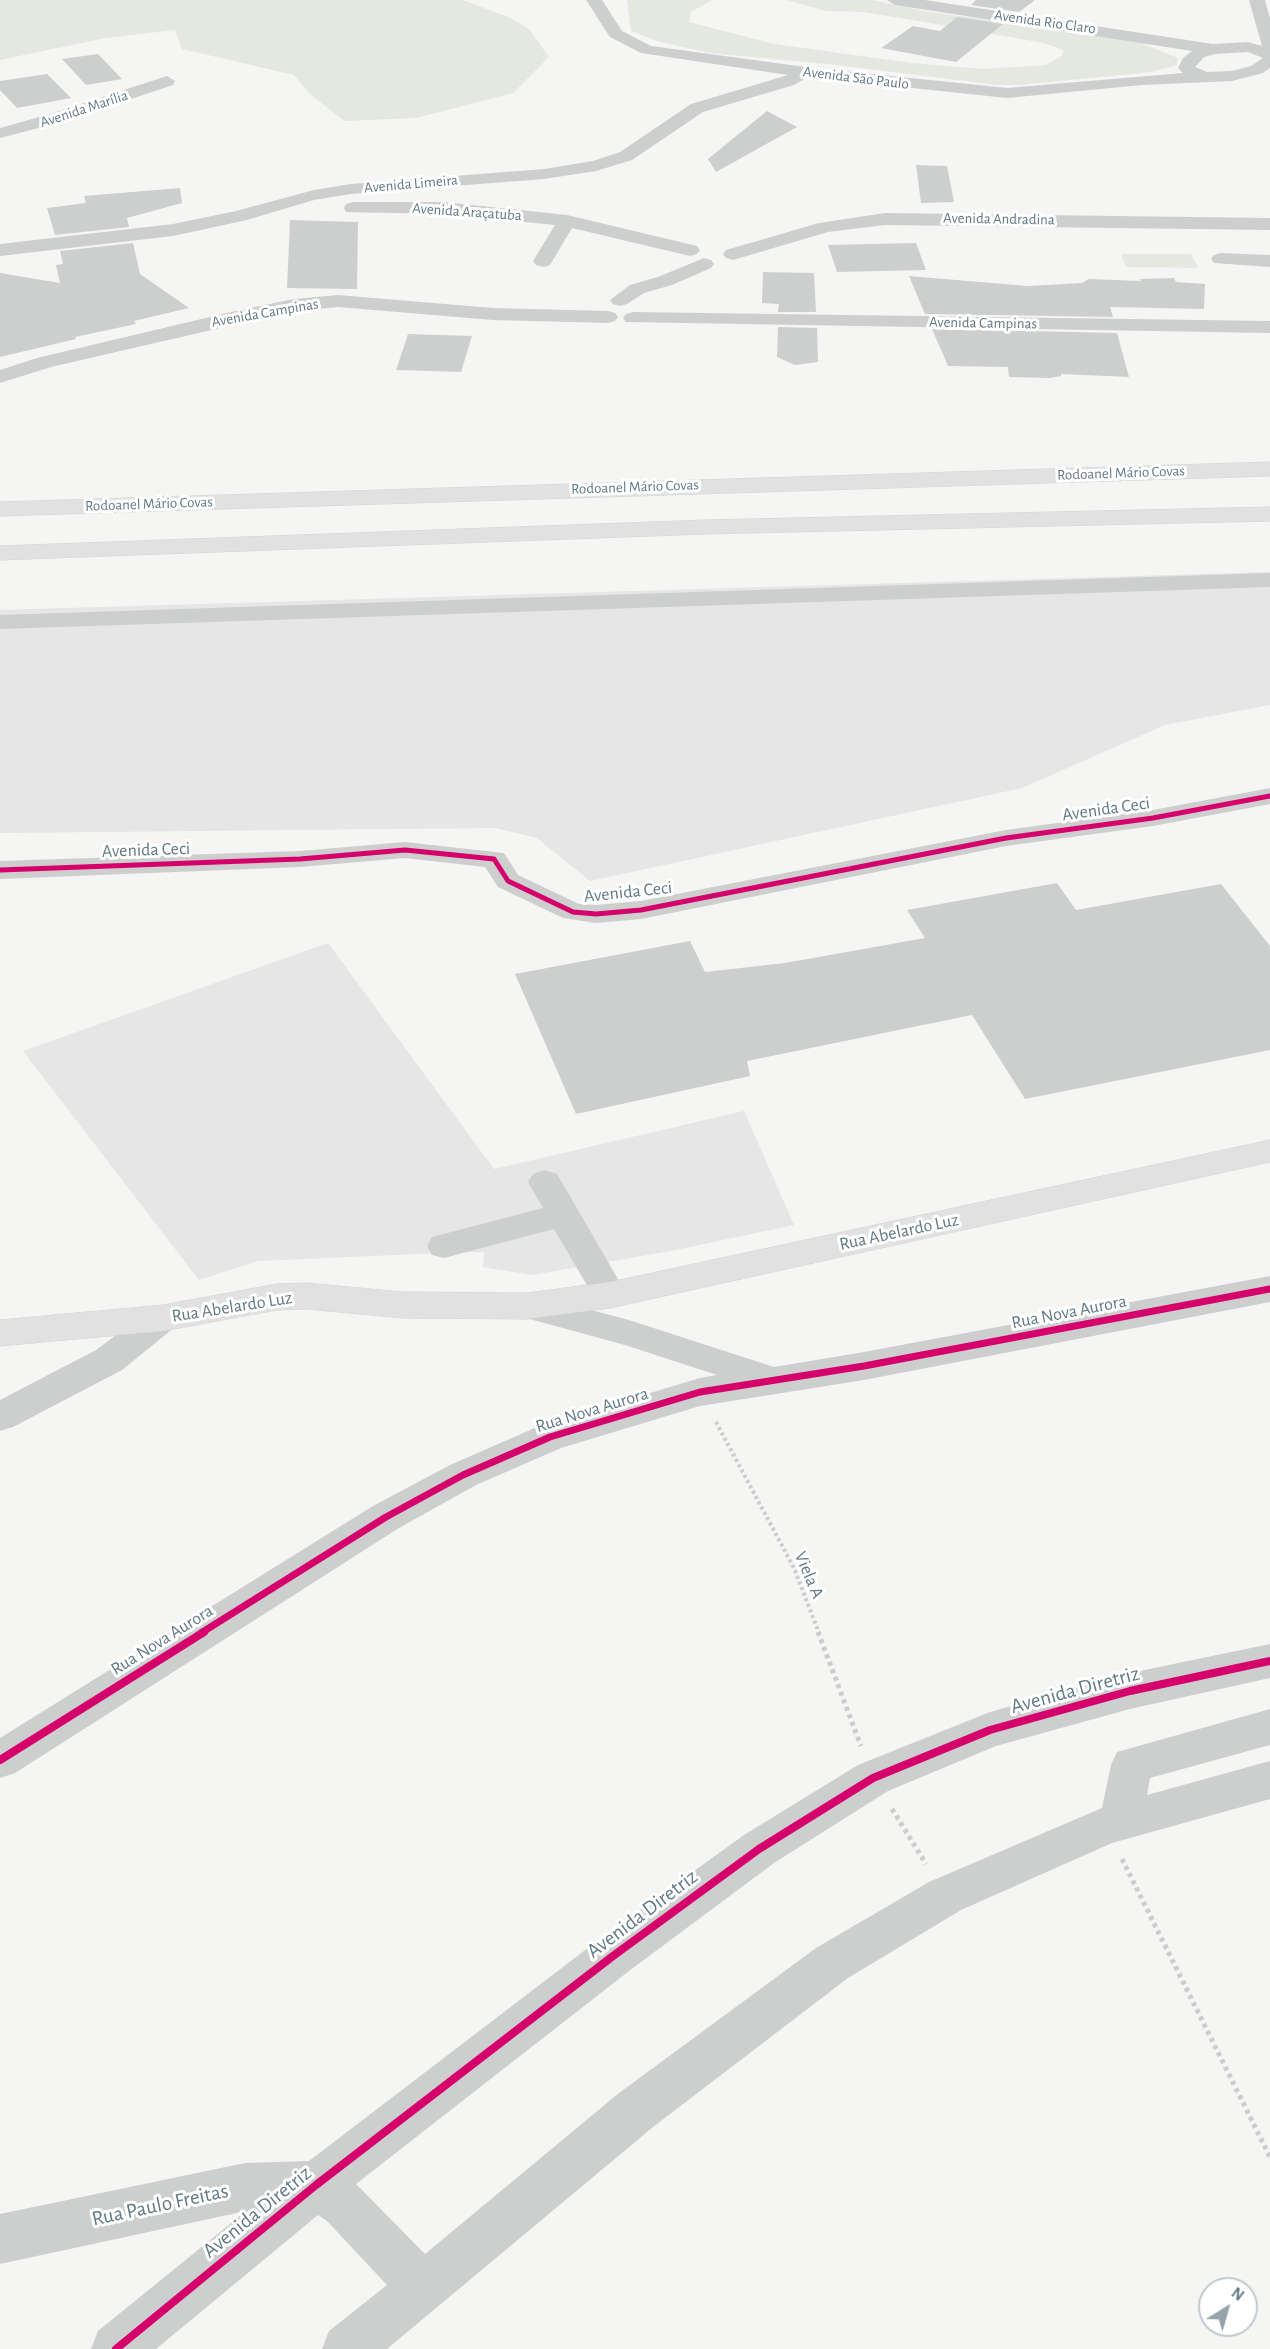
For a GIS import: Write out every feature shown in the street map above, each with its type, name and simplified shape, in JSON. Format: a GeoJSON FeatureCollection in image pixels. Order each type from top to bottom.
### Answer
{"type":"FeatureCollection","features":[{"type":"Feature","properties":{"kind":"main road","name":"Rodoanel Mário Covas"},"geometry":{"type":"LineString","coordinates":[[0,509],[1270,469]]}},
{"type":"Feature","properties":{"kind":"main road"},"geometry":{"type":"LineString","coordinates":[[0,553],[717,527],[1270,514]]}},
{"type":"Feature","properties":{"kind":"main road","name":"Rua Abelardo Luz"},"geometry":{"type":"LineString","coordinates":[[163,1318],[277,1297],[306,1296],[403,1305],[527,1306],[609,1295],[1270,1151]]}},
{"type":"Feature","properties":{"kind":"main road"},"geometry":{"type":"LineString","coordinates":[[0,1333],[163,1318]]}},
{"type":"Feature","properties":{"kind":"street","name":"Avenida São Paulo"},"geometry":{"type":"LineString","coordinates":[[595,0],[616,34],[647,50],[805,72],[1007,93],[1142,80],[1225,77]]}},
{"type":"Feature","properties":{"kind":"street","name":"Avenida Rio Claro"},"geometry":{"type":"LineString","coordinates":[[895,0],[1124,33],[1213,49]]}},
{"type":"Feature","properties":{"kind":"street"},"geometry":{"type":"LineString","coordinates":[[1257,0],[1270,47]]}},
{"type":"Feature","properties":{"kind":"street"},"geometry":{"type":"LineString","coordinates":[[1239,47],[1266,26]]}},
{"type":"Feature","properties":{"kind":"street","name":"Avenida Rio Claro"},"geometry":{"type":"LineString","coordinates":[[1124,33],[1187,65],[1192,73],[1225,77]]}},
{"type":"Feature","properties":{"kind":"street"},"geometry":{"type":"LineString","coordinates":[[1213,49],[1239,47],[1264,51],[1270,56]]}},
{"type":"Feature","properties":{"kind":"street","name":"Avenida São Paulo"},"geometry":{"type":"LineString","coordinates":[[1142,80],[1187,65],[1198,54],[1213,49]]}},
{"type":"Feature","properties":{"kind":"street"},"geometry":{"type":"LineString","coordinates":[[1225,77],[1257,70],[1270,62]]}},
{"type":"Feature","properties":{"kind":"street","name":"Avenida Limeira"},"geometry":{"type":"LineString","coordinates":[[0,250],[156,233],[240,216],[314,195],[392,185],[544,174],[596,166],[626,156],[697,108],[788,81],[805,72]]}},
{"type":"Feature","properties":{"kind":"street"},"geometry":{"type":"LineString","coordinates":[[1225,77],[1270,82]]}},
{"type":"Feature","properties":{"kind":"street","name":"Avenida Marília"},"geometry":{"type":"LineString","coordinates":[[0,133],[75,112],[167,81]]}},
{"type":"Feature","properties":{"kind":"street"},"geometry":{"type":"LineString","coordinates":[[392,185],[400,208]]}},
{"type":"Feature","properties":{"kind":"street","name":"Avenida Araçatuba"},"geometry":{"type":"LineString","coordinates":[[240,216],[357,207],[443,208],[567,221],[711,252]]}},
{"type":"Feature","properties":{"kind":"street","name":"Avenida Andradina"},"geometry":{"type":"LineString","coordinates":[[625,308],[711,252],[826,227],[885,219],[1270,224]]}},
{"type":"Feature","properties":{"kind":"street"},"geometry":{"type":"LineString","coordinates":[[543,261],[567,221]]}},
{"type":"Feature","properties":{"kind":"street"},"geometry":{"type":"LineString","coordinates":[[50,245],[60,263]]}},
{"type":"Feature","properties":{"kind":"street"},"geometry":{"type":"LineString","coordinates":[[1221,259],[1268,253]]}},
{"type":"Feature","properties":{"kind":"street","name":"Avenida Campinas"},"geometry":{"type":"LineString","coordinates":[[0,377],[44,362],[231,318],[294,305],[338,301],[476,322],[625,308],[696,318],[1216,318],[1270,327]]}},
{"type":"Feature","properties":{"kind":"street"},"geometry":{"type":"LineString","coordinates":[[0,622],[1270,580]]}},
{"type":"Feature","properties":{"kind":"street","name":"Avenida Ceci"},"geometry":{"type":"LineString","coordinates":[[0,870],[300,859],[405,850],[494,859],[508,881],[573,912],[596,914],[641,910],[1006,838],[1153,818],[1268,798]]}},
{"type":"Feature","properties":{"kind":"street"},"geometry":{"type":"LineString","coordinates":[[544,1182],[609,1295]]}},
{"type":"Feature","properties":{"kind":"street"},"geometry":{"type":"LineString","coordinates":[[444,1246],[562,1215]]}},
{"type":"Feature","properties":{"kind":"street","name":"Rua Nova Aurora"},"geometry":{"type":"LineString","coordinates":[[0,1760],[395,1512],[463,1475],[550,1437],[700,1392],[864,1366],[1270,1289]]}},
{"type":"Feature","properties":{"kind":"street","name":"Rua Abelardo Luz"},"geometry":{"type":"LineString","coordinates":[[527,1306],[629,1333],[771,1380]]}},
{"type":"Feature","properties":{"kind":"street","name":"Rua Abelardo Luz"},"geometry":{"type":"LineString","coordinates":[[0,1417],[109,1360],[163,1318]]}},
{"type":"Feature","properties":{"kind":"street"},"geometry":{"type":"LineString","coordinates":[[650,1407],[673,1376],[683,1351]]}},
{"type":"Feature","properties":{"kind":"street","name":"Avenida Diretriz"},"geometry":{"type":"LineString","coordinates":[[116,2349],[316,2185],[640,1935],[759,1849],[873,1778],[990,1730],[1130,1691],[1270,1661]]}},
{"type":"Feature","properties":{"kind":"street"},"geometry":{"type":"LineString","coordinates":[[1113,1823],[1132,1765],[1270,1727]]}},
{"type":"Feature","properties":{"kind":"street"},"geometry":{"type":"LineString","coordinates":[[346,2349],[423,2288],[636,2110],[832,1962],[945,1896],[1113,1823],[1270,1780]]}},
{"type":"Feature","properties":{"kind":"street","name":"Rua Paulo Freitas"},"geometry":{"type":"LineString","coordinates":[[0,2240],[245,2187],[285,2184],[316,2185]]}},
{"type":"Feature","properties":{"kind":"street"},"geometry":{"type":"LineString","coordinates":[[316,2185],[344,2204],[423,2288]]}},
{"type":"Feature","properties":{"kind":"path"},"geometry":{"type":"LineString","coordinates":[[1113,1823],[1270,2157]]}},
{"type":"Feature","properties":{"kind":"shaded area"},"geometry":{"type":"Polygon","coordinates":[[[0,0],[463,0],[508,17],[529,29],[549,57],[513,93],[416,118],[344,121],[310,94],[294,75],[182,49],[175,30],[106,38],[0,60],[0,0]]]}},
{"type":"Feature","properties":{"kind":"shaded area"},"geometry":{"type":"Polygon","coordinates":[[[627,0],[712,0],[691,12],[689,22],[774,44],[912,63],[983,69],[1046,65],[1062,56],[1063,50],[1044,43],[918,21],[862,12],[826,11],[787,0],[873,0],[929,12],[1128,38],[1178,58],[1177,65],[1151,72],[1020,85],[997,85],[837,65],[710,53],[660,42],[631,31],[627,0]]]}},
{"type":"Feature","properties":{"kind":"shaded area"},"geometry":{"type":"Polygon","coordinates":[[[1121,254],[1191,254],[1198,268],[1126,267],[1121,254]]]}},
{"type":"Feature","properties":{"kind":"shaded area"},"geometry":{"type":"Polygon","coordinates":[[[1270,572],[1270,705],[1165,725],[1022,788],[590,881],[537,838],[495,828],[0,833],[0,610],[1270,572]]]}},
{"type":"Feature","properties":{"kind":"shaded area"},"geometry":{"type":"Polygon","coordinates":[[[328,943],[494,1169],[744,1111],[794,1225],[671,1251],[532,1275],[483,1267],[484,1252],[464,1252],[258,1261],[199,1280],[23,1051],[328,943]]]}},
{"type":"Feature","properties":{"kind":"building"},"geometry":{"type":"Polygon","coordinates":[[[976,0],[1035,0],[1019,12],[971,5],[976,0]]]}},
{"type":"Feature","properties":{"kind":"building"},"geometry":{"type":"Polygon","coordinates":[[[957,17],[1003,24],[956,62],[881,48],[913,26],[940,31],[957,17]]]}},
{"type":"Feature","properties":{"kind":"building"},"geometry":{"type":"Polygon","coordinates":[[[98,54],[122,79],[86,85],[62,59],[98,54]]]}},
{"type":"Feature","properties":{"kind":"building"},"geometry":{"type":"Polygon","coordinates":[[[47,74],[71,98],[17,108],[0,90],[0,81],[47,74]]]}},
{"type":"Feature","properties":{"kind":"building"},"geometry":{"type":"Polygon","coordinates":[[[767,111],[797,127],[716,172],[708,159],[767,111]]]}},
{"type":"Feature","properties":{"kind":"building"},"geometry":{"type":"Polygon","coordinates":[[[916,165],[947,166],[954,202],[921,203],[916,165]]]}},
{"type":"Feature","properties":{"kind":"building"},"geometry":{"type":"Polygon","coordinates":[[[180,188],[182,203],[127,218],[129,227],[55,235],[47,208],[86,203],[84,196],[180,188]]]}},
{"type":"Feature","properties":{"kind":"building"},"geometry":{"type":"Polygon","coordinates":[[[290,220],[358,222],[357,289],[287,288],[290,220]]]}},
{"type":"Feature","properties":{"kind":"building"},"geometry":{"type":"Polygon","coordinates":[[[133,243],[140,274],[189,308],[134,321],[136,324],[0,357],[0,273],[60,283],[56,265],[63,264],[60,251],[133,243]]]}},
{"type":"Feature","properties":{"kind":"building"},"geometry":{"type":"Polygon","coordinates":[[[916,243],[926,270],[837,272],[828,245],[916,243]]]}},
{"type":"Feature","properties":{"kind":"building"},"geometry":{"type":"Polygon","coordinates":[[[763,272],[814,273],[816,312],[778,312],[779,304],[762,303],[763,272]]]}},
{"type":"Feature","properties":{"kind":"building"},"geometry":{"type":"Polygon","coordinates":[[[909,276],[1027,286],[1082,283],[1089,279],[1141,281],[1140,279],[1174,278],[1176,282],[1205,284],[1204,309],[1110,307],[1113,317],[925,314],[909,276]]]}},
{"type":"Feature","properties":{"kind":"building"},"geometry":{"type":"Polygon","coordinates":[[[778,327],[817,328],[818,362],[795,365],[777,357],[778,327]]]}},
{"type":"Feature","properties":{"kind":"building"},"geometry":{"type":"Polygon","coordinates":[[[932,329],[1117,333],[1129,377],[1061,374],[1061,376],[1050,378],[1009,377],[1008,367],[948,366],[932,329]]]}},
{"type":"Feature","properties":{"kind":"building"},"geometry":{"type":"Polygon","coordinates":[[[408,334],[472,336],[461,372],[396,370],[408,334]]]}},
{"type":"Feature","properties":{"kind":"building"},"geometry":{"type":"Polygon","coordinates":[[[1057,883],[1076,910],[1221,884],[1270,946],[1270,1050],[1025,1099],[972,1015],[747,1061],[750,1076],[576,1114],[515,974],[690,941],[705,972],[785,963],[925,938],[907,910],[1057,883]]]}},
{"type":"Feature","properties":{"kind":"cycle path"},"geometry":{"type":"LineString","coordinates":[[0,870],[300,859],[405,850],[494,859],[508,881],[573,912],[596,914],[641,910],[1006,838],[1153,818],[1270,796]]}},
{"type":"Feature","properties":{"kind":"cycle path"},"geometry":{"type":"LineString","coordinates":[[0,1760],[386,1517],[463,1475],[550,1437],[700,1392],[864,1366],[1270,1289]]}},
{"type":"Feature","properties":{"kind":"cycle path"},"geometry":{"type":"LineString","coordinates":[[116,2349],[316,2185],[613,1956],[759,1849],[873,1778],[990,1730],[1130,1691],[1270,1661]]}}]}
